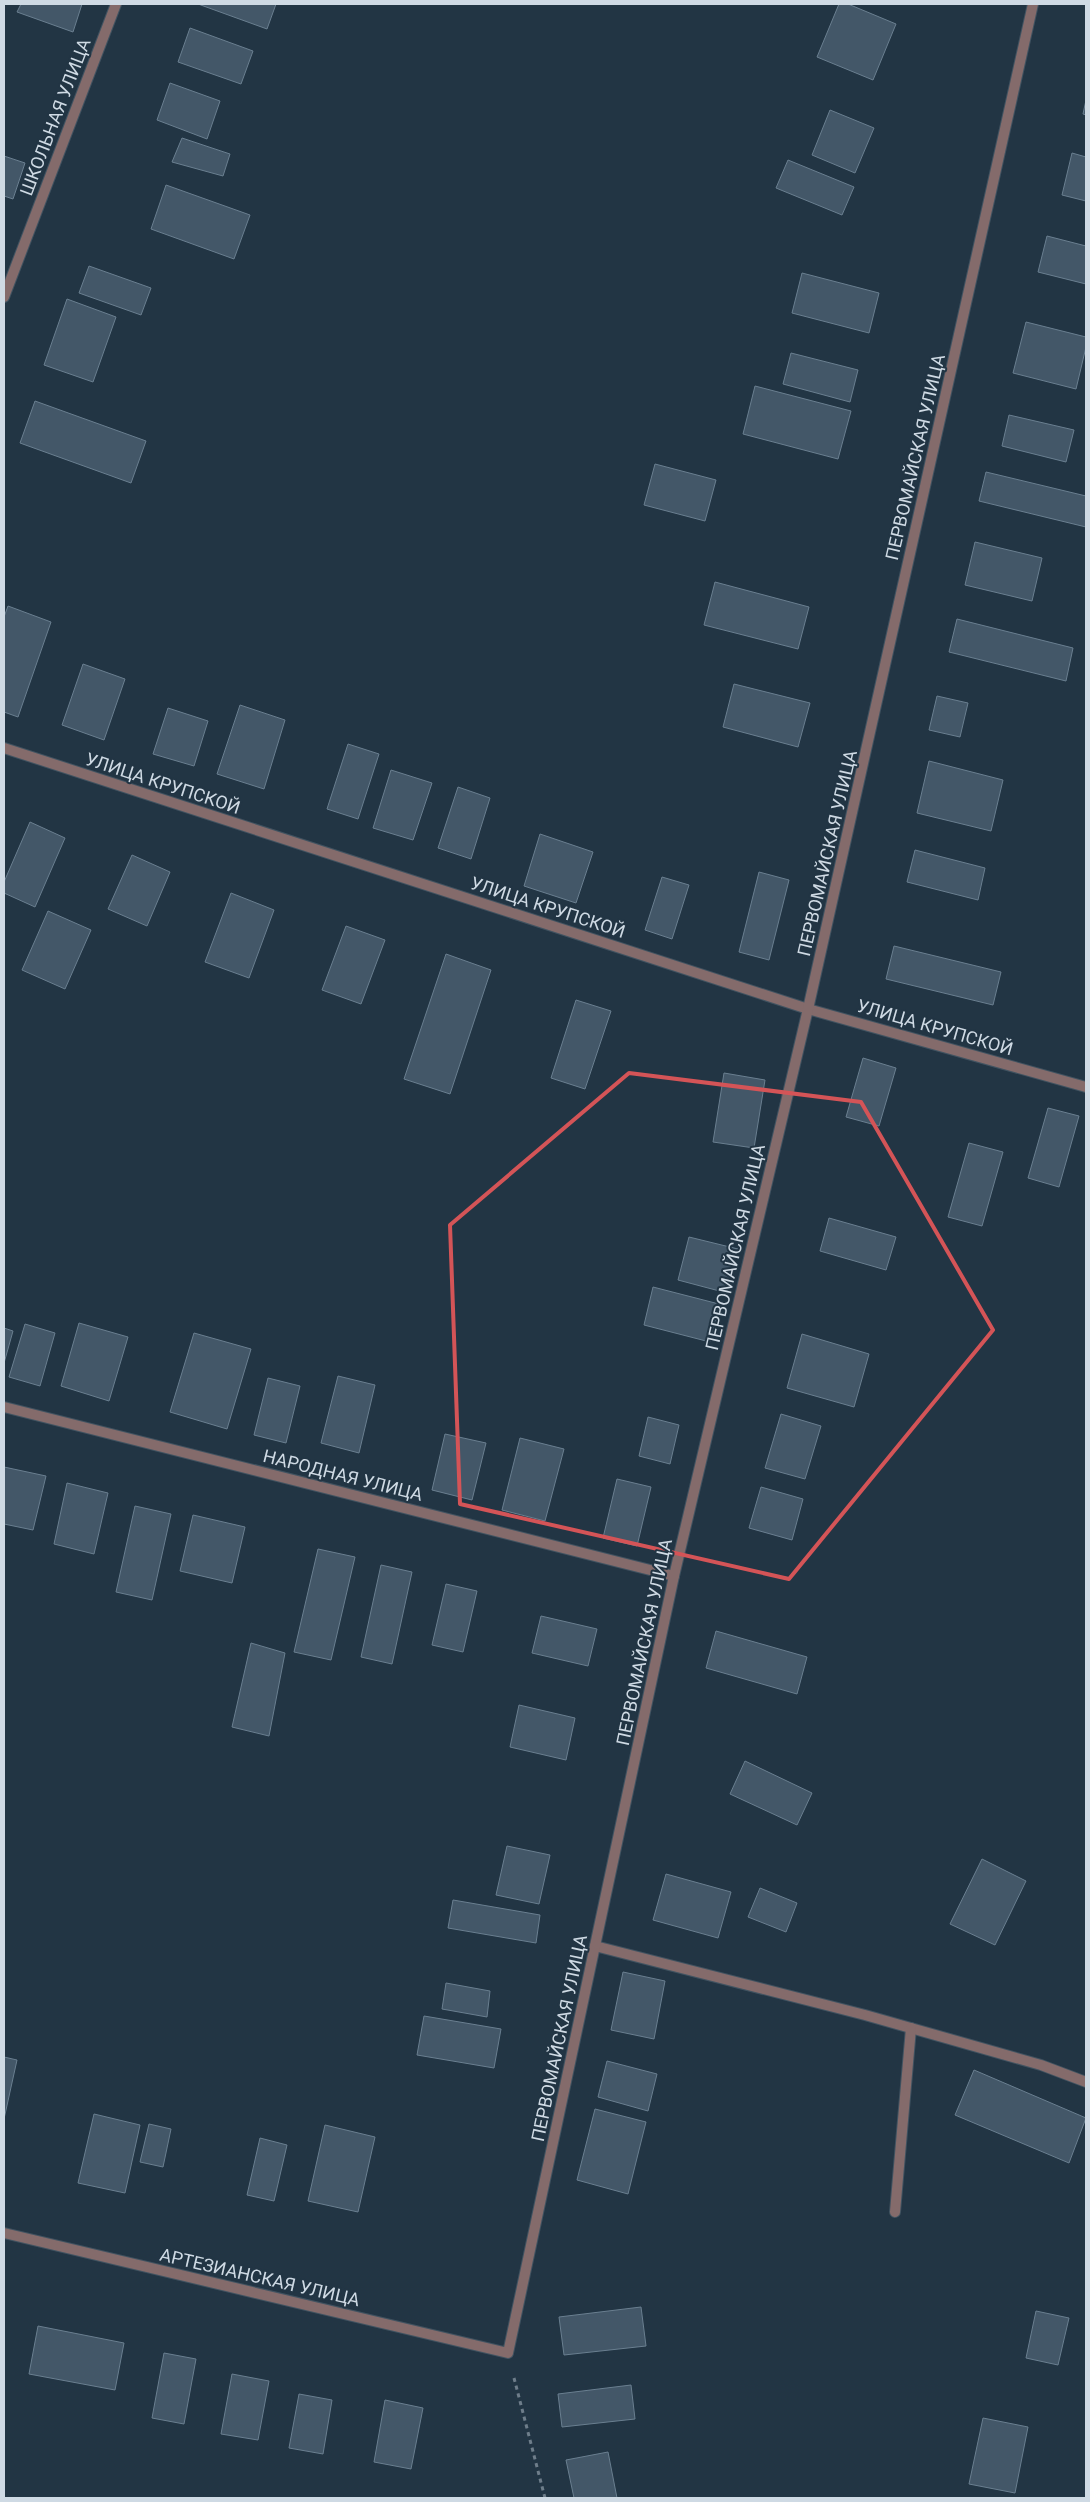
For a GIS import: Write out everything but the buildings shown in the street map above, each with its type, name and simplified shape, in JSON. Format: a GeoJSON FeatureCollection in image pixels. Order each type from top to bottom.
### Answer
{"type":"FeatureCollection","features":[{"type":"Feature","properties":{"kind":"street","name":"ШКОЛЬНАЯ УЛИЦА"},"geometry":{"type":"LineString","coordinates":[[4,297],[116,4]]}},
{"type":"Feature","properties":{"kind":"street","name":"ПЕРВОМАЙСКАЯ УЛИЦА"},"geometry":{"type":"LineString","coordinates":[[508,2353],[674,1576],[808,1009],[1033,4]]}},
{"type":"Feature","properties":{"kind":"street","name":"УЛИЦА КРУПСКОЙ"},"geometry":{"type":"LineString","coordinates":[[4,748],[808,1009],[1086,1087]]}},
{"type":"Feature","properties":{"kind":"street","name":"НАРОДНАЯ УЛИЦА"},"geometry":{"type":"LineString","coordinates":[[4,1407],[674,1576]]}},
{"type":"Feature","properties":{"kind":"street"},"geometry":{"type":"LineString","coordinates":[[595,1946],[911,2028],[1041,2065],[1086,2082]]}},
{"type":"Feature","properties":{"kind":"street"},"geometry":{"type":"LineString","coordinates":[[895,2212],[911,2028]]}},
{"type":"Feature","properties":{"kind":"street","name":"АРТЕЗИАНСКАЯ УЛИЦА"},"geometry":{"type":"LineString","coordinates":[[4,2233],[508,2353]]}},
{"type":"Feature","properties":{"kind":"path"},"geometry":{"type":"LineString","coordinates":[[508,2353],[544,2498]]}},
{"type":"Feature","properties":{"kind":"highlighted area"},"geometry":{"type":"Polygon","coordinates":[[[629,1073],[861,1102],[993,1330],[789,1579],[460,1504],[450,1225],[629,1073]]]}}]}
